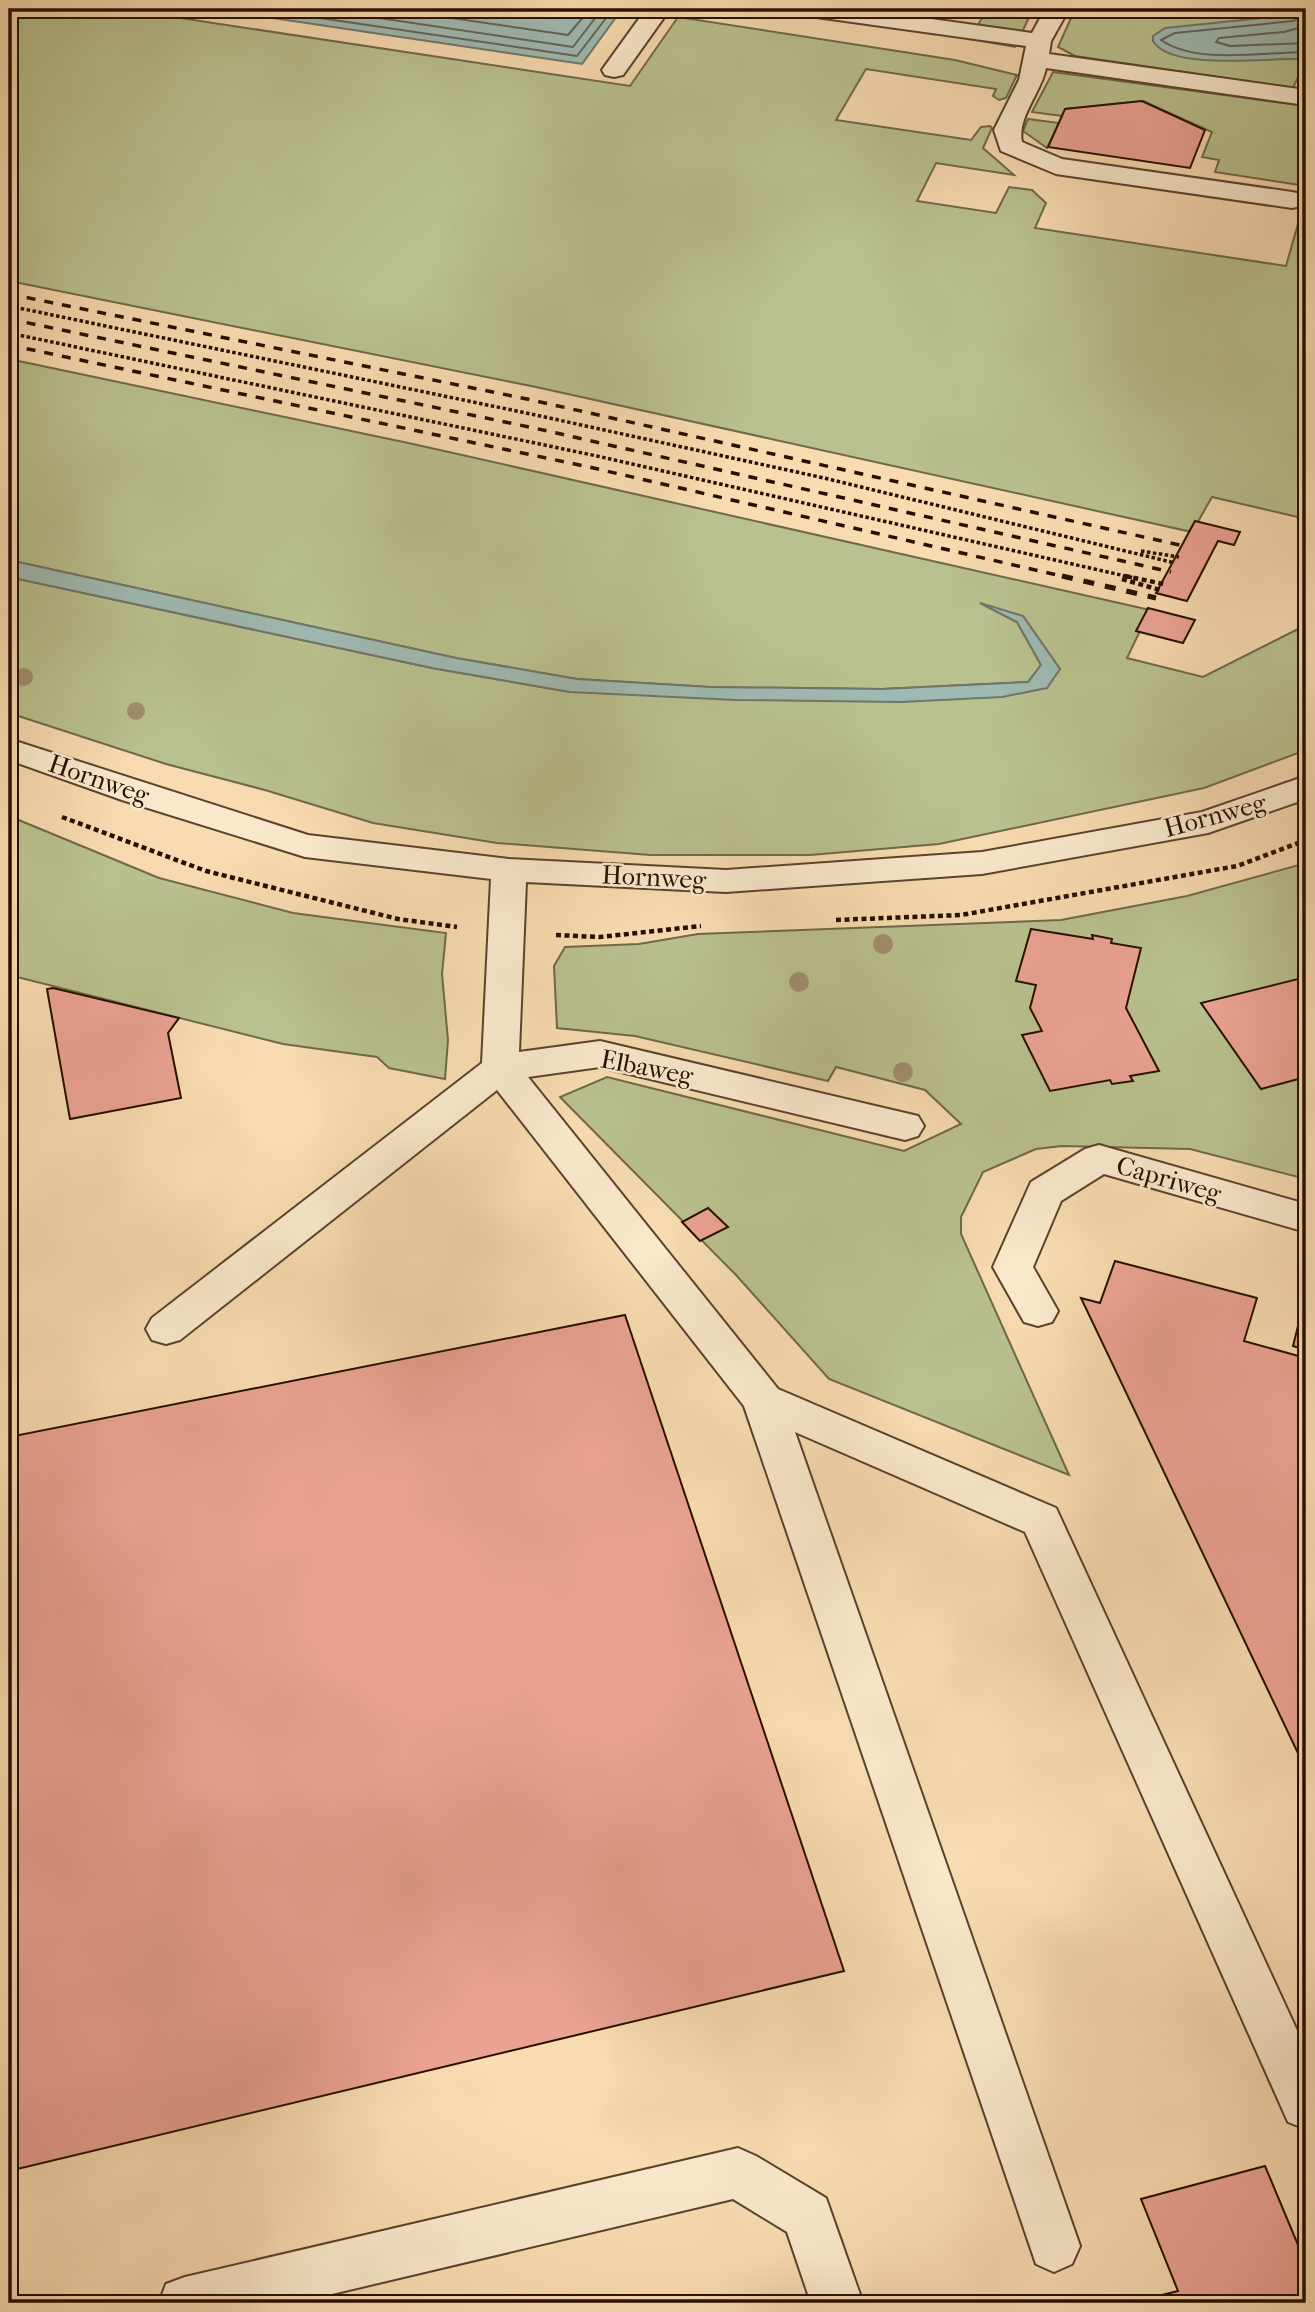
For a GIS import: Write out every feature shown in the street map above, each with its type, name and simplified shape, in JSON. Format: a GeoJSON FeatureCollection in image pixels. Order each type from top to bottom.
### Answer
{"type":"FeatureCollection","features":[{"type":"Feature","properties":{"kind":"street"},"geometry":{"type":"LineString","coordinates":[[614,71],[658,9]]}},
{"type":"Feature","properties":{"kind":"street"},"geometry":{"type":"LineString","coordinates":[[809,9],[1306,97]]}},
{"type":"Feature","properties":{"kind":"street"},"geometry":{"type":"LineString","coordinates":[[1057,9],[1037,50],[1031,80],[1007,130],[1010,146],[1056,166],[1292,200]]}},
{"type":"Feature","properties":{"kind":"street","name":"Hornweg"},"geometry":{"type":"LineString","coordinates":[[9,748],[134,792],[305,846],[509,870],[726,881],[982,863],[1208,822],[1306,787]]}},
{"type":"Feature","properties":{"kind":"street"},"geometry":{"type":"LineString","coordinates":[[509,870],[500,1068],[763,1400],[1054,2246]]}},
{"type":"Feature","properties":{"kind":"street","name":"Elbaweg"},"geometry":{"type":"LineString","coordinates":[[500,1068],[600,1054],[905,1126]]}},
{"type":"Feature","properties":{"kind":"street"},"geometry":{"type":"LineString","coordinates":[[166,1329],[500,1068]]}},
{"type":"Feature","properties":{"kind":"street","name":"Capriweg"},"geometry":{"type":"LineString","coordinates":[[1038,1311],[1013,1267],[1045,1192],[1099,1159],[1306,1218]]}},
{"type":"Feature","properties":{"kind":"street"},"geometry":{"type":"LineString","coordinates":[[763,1400],[1041,1520],[1306,2105]]}},
{"type":"Feature","properties":{"kind":"street"},"geometry":{"type":"LineString","coordinates":[[185,2303],[738,2173],[808,2216],[838,2303]]}},
{"type":"Feature","properties":{"kind":"path"},"geometry":{"type":"LineString","coordinates":[[9,306],[531,414],[1112,546],[1175,563]]}},
{"type":"Feature","properties":{"kind":"path"},"geometry":{"type":"LineString","coordinates":[[9,332],[611,459],[1164,584]]}},
{"type":"Feature","properties":{"kind":"path"},"geometry":{"type":"LineString","coordinates":[[1112,546],[1179,557]]}},
{"type":"Feature","properties":{"kind":"path"},"geometry":{"type":"LineString","coordinates":[[1097,571],[1160,590]]}},
{"type":"Feature","properties":{"kind":"green space"},"geometry":{"type":"Polygon","coordinates":[[[9,9],[121,9],[630,86],[678,17],[955,60],[1017,75],[1006,98],[999,100],[993,96],[996,89],[866,69],[836,120],[971,140],[981,127],[990,126],[992,128],[983,148],[1014,175],[936,163],[917,201],[996,213],[1009,187],[1032,190],[1046,203],[1035,228],[1286,266],[1300,217],[1306,218],[1306,519],[1212,497],[1192,532],[536,387],[9,281],[9,9]]]}},
{"type":"Feature","properties":{"kind":"green space"},"geometry":{"type":"Polygon","coordinates":[[[987,9],[1033,9],[1015,47],[970,39],[987,9]]]}},
{"type":"Feature","properties":{"kind":"green space"},"geometry":{"type":"Polygon","coordinates":[[[1075,9],[1306,9],[1306,76],[1299,75],[1293,88],[1075,56],[1058,47],[1075,9]]]}},
{"type":"Feature","properties":{"kind":"green space"},"geometry":{"type":"Polygon","coordinates":[[[1053,72],[1306,106],[1306,186],[1215,172],[1219,160],[1202,157],[1212,132],[1143,101],[1066,109],[1062,116],[1032,112],[1053,72]]]}},
{"type":"Feature","properties":{"kind":"green space"},"geometry":{"type":"Polygon","coordinates":[[[1028,119],[1059,123],[1047,148],[1023,131],[1028,119]]]}},
{"type":"Feature","properties":{"kind":"green space"},"geometry":{"type":"Polygon","coordinates":[[[9,359],[413,444],[1150,610],[1127,658],[1203,677],[1306,625],[1306,750],[1204,788],[939,844],[810,855],[650,855],[497,843],[373,823],[265,790],[166,764],[9,713],[9,577],[432,668],[570,692],[1002,697],[1060,669],[1023,616],[986,606],[1017,622],[1041,665],[1028,682],[882,689],[710,687],[577,679],[456,658],[9,560],[9,359]]]}},
{"type":"Feature","properties":{"kind":"green space"},"geometry":{"type":"Polygon","coordinates":[[[9,816],[159,878],[293,913],[446,933],[442,974],[448,1040],[445,1079],[389,1068],[377,1057],[283,1044],[9,975],[9,816]]]}},
{"type":"Feature","properties":{"kind":"green space"},"geometry":{"type":"Polygon","coordinates":[[[1306,863],[1306,1179],[1190,1149],[1062,1146],[1036,1149],[983,1172],[961,1217],[961,1234],[1069,1475],[829,1379],[736,1275],[560,1097],[607,1077],[904,1151],[961,1124],[925,1090],[836,1067],[828,1081],[635,1036],[557,1028],[554,966],[565,947],[639,944],[698,934],[1061,920],[1187,896],[1306,863]]]}},
{"type":"Feature","properties":{"kind":"water"},"geometry":{"type":"Polygon","coordinates":[[[212,9],[622,9],[582,64],[212,9]]]}},
{"type":"Feature","properties":{"kind":"water"},"geometry":{"type":"Polygon","coordinates":[[[1306,9],[1306,59],[1201,60],[1163,51],[1153,41],[1153,36],[1165,28],[1282,16],[1306,9]]]}},
{"type":"Feature","properties":{"kind":"water"},"geometry":{"type":"Polygon","coordinates":[[[9,560],[456,658],[577,679],[710,687],[882,689],[1028,682],[1041,665],[1017,622],[980,603],[1023,616],[1060,669],[1047,688],[1002,697],[901,702],[736,700],[570,692],[432,668],[9,577],[9,560]]]}},
{"type":"Feature","properties":{"kind":"building"},"geometry":{"type":"Polygon","coordinates":[[[1142,101],[1205,130],[1190,168],[1048,147],[1065,109],[1142,101]]]}},
{"type":"Feature","properties":{"kind":"building"},"geometry":{"type":"Polygon","coordinates":[[[1195,521],[1240,532],[1234,545],[1218,541],[1187,601],[1156,593],[1195,521]]]}},
{"type":"Feature","properties":{"kind":"building"},"geometry":{"type":"Polygon","coordinates":[[[1148,608],[1195,620],[1183,643],[1136,631],[1148,608]]]}},
{"type":"Feature","properties":{"kind":"building"},"geometry":{"type":"Polygon","coordinates":[[[1031,929],[1093,939],[1092,935],[1112,939],[1111,943],[1141,948],[1126,1008],[1159,1071],[1130,1076],[1133,1081],[1112,1084],[1110,1080],[1050,1091],[1022,1035],[1042,1031],[1030,1008],[1036,985],[1016,981],[1031,929]]]}},
{"type":"Feature","properties":{"kind":"building"},"geometry":{"type":"Polygon","coordinates":[[[1306,977],[1306,1077],[1261,1089],[1201,1003],[1306,977]]]}},
{"type":"Feature","properties":{"kind":"building"},"geometry":{"type":"Polygon","coordinates":[[[53,988],[179,1018],[168,1033],[181,1098],[70,1119],[47,989],[53,988]]]}},
{"type":"Feature","properties":{"kind":"building"},"geometry":{"type":"Polygon","coordinates":[[[708,1208],[728,1227],[700,1241],[682,1222],[708,1208]]]}},
{"type":"Feature","properties":{"kind":"building"},"geometry":{"type":"Polygon","coordinates":[[[1115,1261],[1257,1298],[1244,1341],[1306,1358],[1306,1770],[1081,1298],[1100,1303],[1115,1261]]]}},
{"type":"Feature","properties":{"kind":"building"},"geometry":{"type":"Polygon","coordinates":[[[1303,1306],[1306,1306],[1306,1350],[1293,1346],[1303,1306]]]}},
{"type":"Feature","properties":{"kind":"building"},"geometry":{"type":"Polygon","coordinates":[[[625,1315],[844,1971],[9,2171],[9,1437],[625,1315]]]}},
{"type":"Feature","properties":{"kind":"building"},"geometry":{"type":"Polygon","coordinates":[[[1265,2166],[1306,2264],[1306,2303],[1130,2303],[1178,2291],[1141,2199],[1265,2166]]]}},
{"type":"Feature","properties":{"kind":"railway"},"geometry":{"type":"LineString","coordinates":[[9,294],[527,399],[1184,546]]}},
{"type":"Feature","properties":{"kind":"railway"},"geometry":{"type":"LineString","coordinates":[[9,319],[534,428],[1171,572]]}},
{"type":"Feature","properties":{"kind":"railway"},"geometry":{"type":"LineString","coordinates":[[9,345],[589,467],[1070,578]]}},
{"type":"Feature","properties":{"kind":"railway"},"geometry":{"type":"LineString","coordinates":[[1062,576],[1156,598]]}}]}
